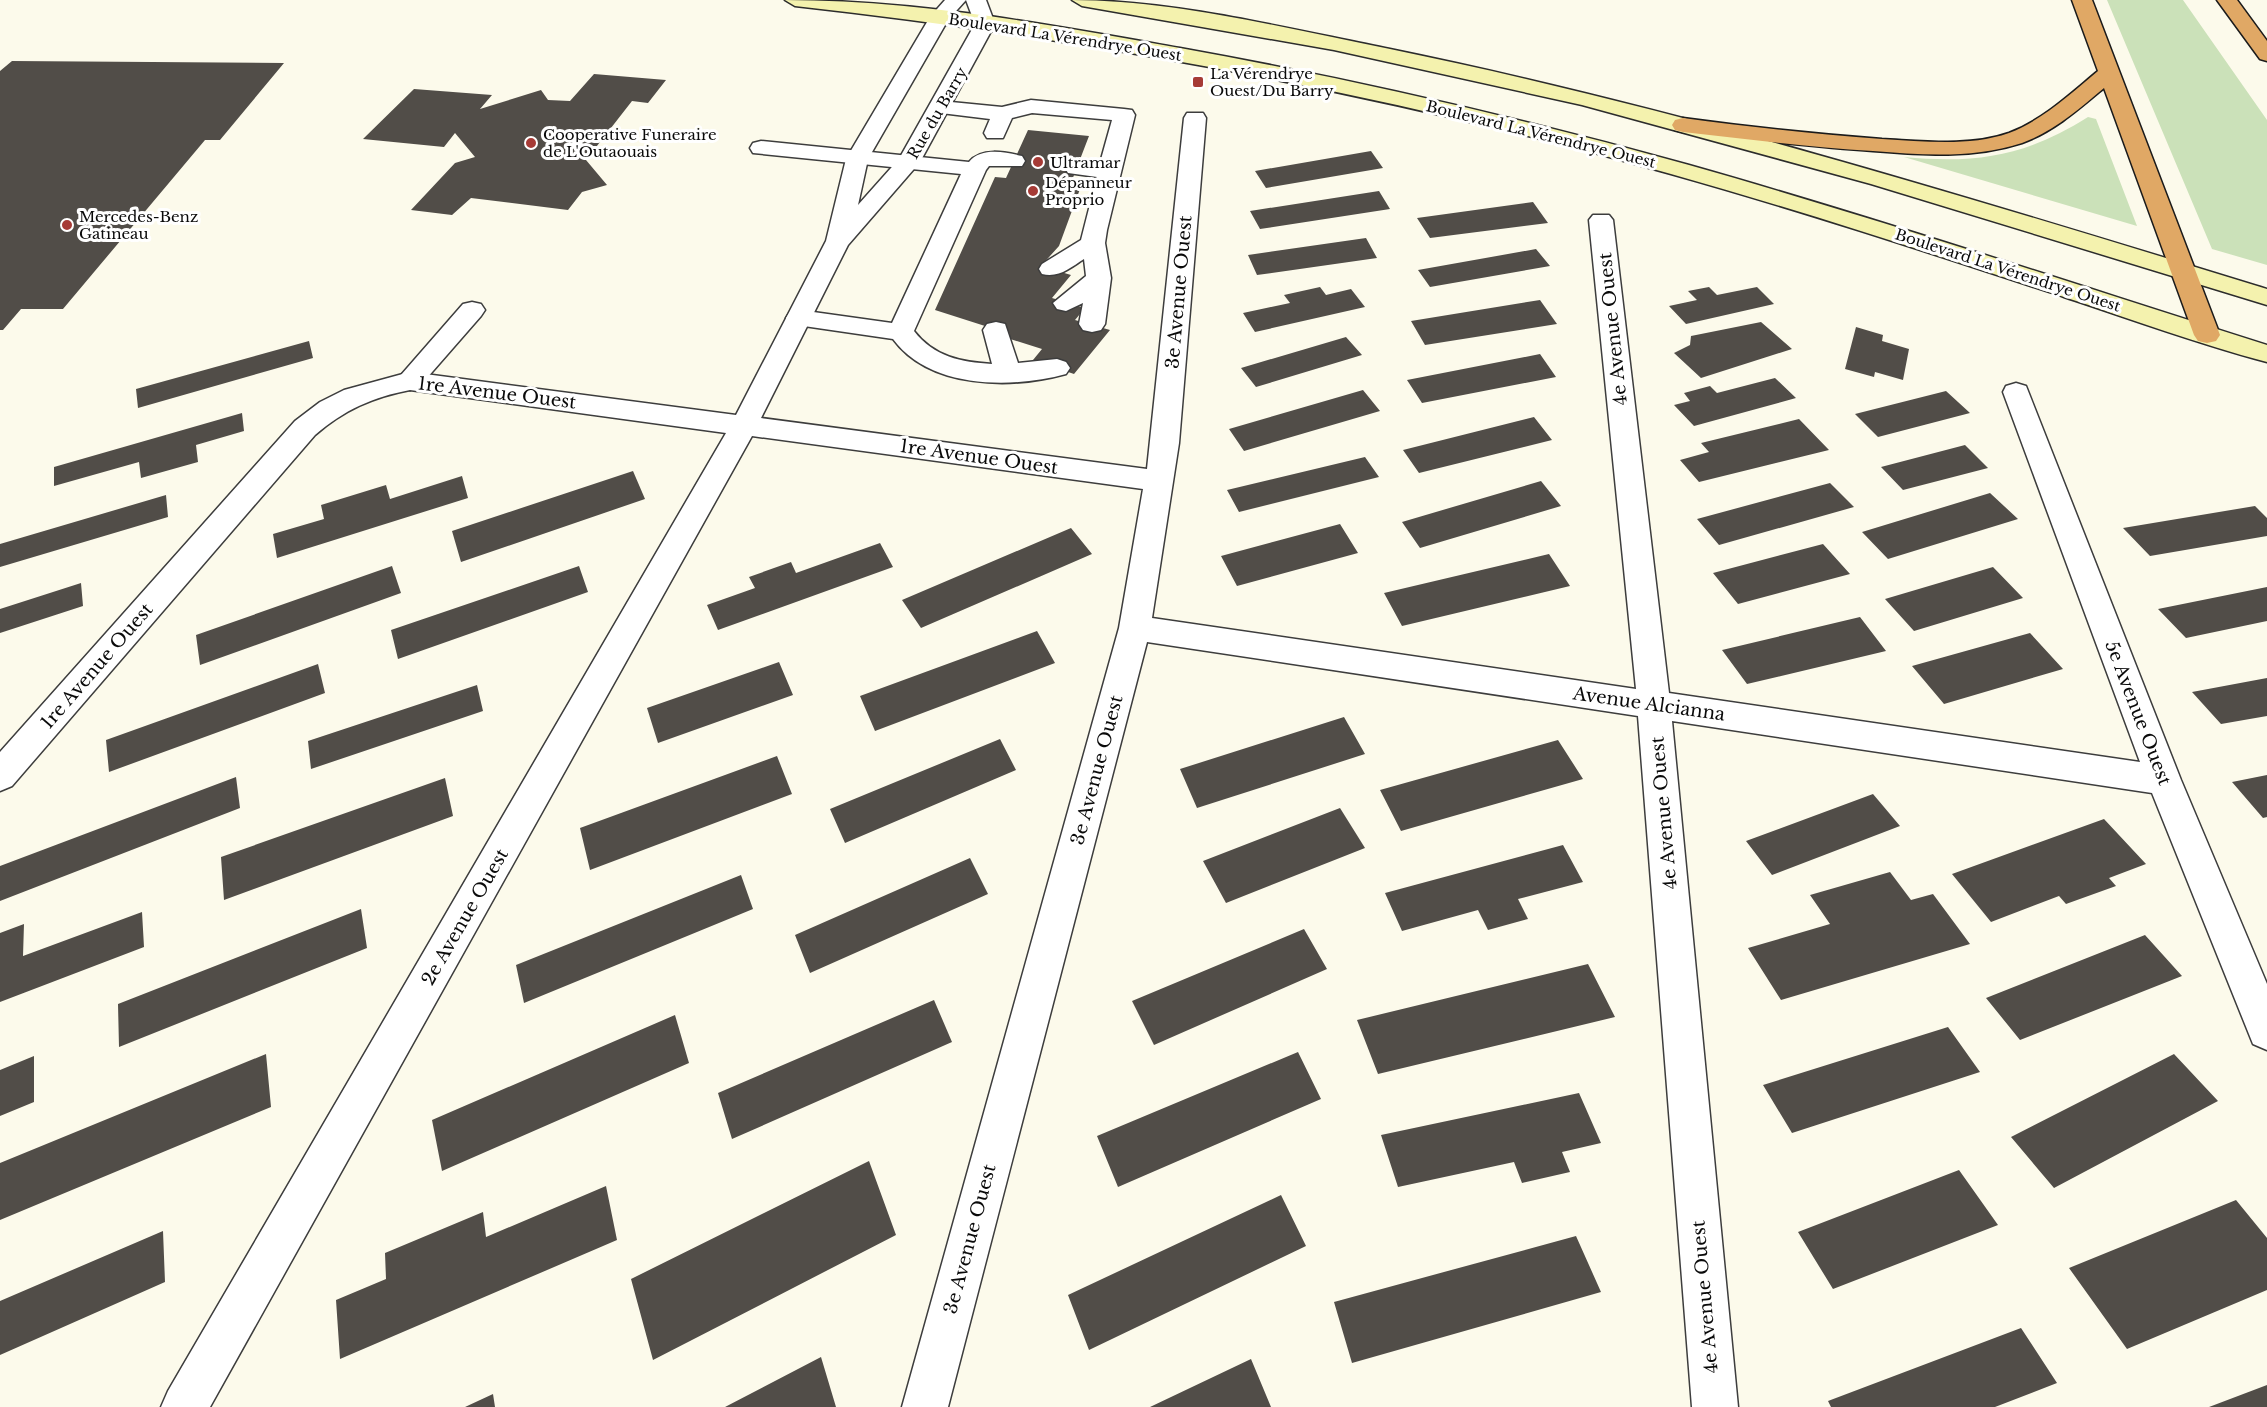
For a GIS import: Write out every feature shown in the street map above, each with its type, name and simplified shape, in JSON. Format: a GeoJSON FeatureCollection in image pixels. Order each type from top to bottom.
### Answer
{"type":"FeatureCollection","features":[{"type":"Feature","properties":{"kind":"highway"},"geometry":{"type":"LineString","coordinates":[[2082,0],[2207,335]]}},
{"type":"Feature","properties":{"kind":"highway"},"geometry":{"type":"LineString","coordinates":[[2227,0],[2267,56]]}},
{"type":"Feature","properties":{"kind":"highway"},"geometry":{"type":"LineString","coordinates":[[1683,125],[1816,141],[1917,148],[1983,145],[2014,138],[2038,127],[2109,73]]}},
{"type":"Feature","properties":{"kind":"main road","name":"Boulevard La Vérendrye Ouest"},"geometry":{"type":"LineString","coordinates":[[795,0],[940,17],[1168,53],[1316,81],[1608,150],[1857,222],[2267,354]]}},
{"type":"Feature","properties":{"kind":"main road"},"geometry":{"type":"LineString","coordinates":[[1082,0],[1240,26],[1390,56],[1511,82],[1683,125],[1904,186],[2267,297]]}},
{"type":"Feature","properties":{"kind":"street","name":"Rue du Barry"},"geometry":{"type":"LineString","coordinates":[[744,426],[838,241],[857,159],[940,17],[956,0]]}},
{"type":"Feature","properties":{"kind":"street"},"geometry":{"type":"LineString","coordinates":[[976,0],[986,24]]}},
{"type":"Feature","properties":{"kind":"street","name":"Rue du Barry"},"geometry":{"type":"LineString","coordinates":[[838,241],[909,162],[986,24]]}},
{"type":"Feature","properties":{"kind":"street"},"geometry":{"type":"LineString","coordinates":[[941,107],[1003,114],[1031,106],[1124,116],[1108,171],[1093,243],[1100,278],[1092,324]]}},
{"type":"Feature","properties":{"kind":"street"},"geometry":{"type":"LineString","coordinates":[[901,332],[1003,114]]}},
{"type":"Feature","properties":{"kind":"street","name":"3e Avenue Ouest"},"geometry":{"type":"LineString","coordinates":[[925,1407],[1135,628],[1160,481],[1196,118]]}},
{"type":"Feature","properties":{"kind":"street"},"geometry":{"type":"LineString","coordinates":[[761,148],[857,159],[909,162],[979,164],[1014,161]]}},
{"type":"Feature","properties":{"kind":"street"},"geometry":{"type":"LineString","coordinates":[[1076,168],[1108,171]]}},
{"type":"Feature","properties":{"kind":"street","name":"4e Avenue Ouest"},"geometry":{"type":"LineString","coordinates":[[1601,220],[1654,704],[1715,1407]]}},
{"type":"Feature","properties":{"kind":"street"},"geometry":{"type":"LineString","coordinates":[[1051,269],[1093,243]]}},
{"type":"Feature","properties":{"kind":"street"},"geometry":{"type":"LineString","coordinates":[[1066,303],[1100,278]]}},
{"type":"Feature","properties":{"kind":"street"},"geometry":{"type":"LineString","coordinates":[[410,381],[472,310]]}},
{"type":"Feature","properties":{"kind":"street"},"geometry":{"type":"LineString","coordinates":[[800,318],[901,332],[915,351],[970,371],[1008,374],[1057,368]]}},
{"type":"Feature","properties":{"kind":"street"},"geometry":{"type":"LineString","coordinates":[[996,330],[1008,374]]}},
{"type":"Feature","properties":{"kind":"street"},"geometry":{"type":"LineString","coordinates":[[1008,374],[1028,345]]}},
{"type":"Feature","properties":{"kind":"street","name":"1re Avenue Ouest"},"geometry":{"type":"LineString","coordinates":[[0,776],[305,428],[325,410],[352,394],[410,381],[1160,481]]}},
{"type":"Feature","properties":{"kind":"street","name":"5e Avenue Ouest"},"geometry":{"type":"LineString","coordinates":[[2016,392],[2164,780],[2267,1031]]}},
{"type":"Feature","properties":{"kind":"street","name":"2e Avenue Ouest"},"geometry":{"type":"LineString","coordinates":[[184,1407],[744,426]]}},
{"type":"Feature","properties":{"kind":"street","name":"Avenue Alcianna"},"geometry":{"type":"LineString","coordinates":[[1135,628],[2164,780]]}},
{"type":"Feature","properties":{"kind":"green space"},"geometry":{"type":"Polygon","coordinates":[[[2107,0],[2183,0],[2267,120],[2267,265],[2212,249],[2107,0]]]}},
{"type":"Feature","properties":{"kind":"green space"},"geometry":{"type":"Polygon","coordinates":[[[2088,117],[2096,119],[2137,226],[1904,157],[1955,159],[2000,154],[2043,141],[2088,117]]]}},
{"type":"Feature","properties":{"kind":"building","name":"Mercedes-Benz Gatineau"},"geometry":{"type":"Polygon","coordinates":[[[12,61],[284,63],[220,140],[205,140],[63,309],[21,309],[3,330],[0,330],[0,71],[12,61]]]}},
{"type":"Feature","properties":{"kind":"building","name":"Cooperative Funeraire de L'Outaouais"},"geometry":{"type":"Polygon","coordinates":[[[594,74],[666,80],[648,103],[632,101],[586,160],[607,185],[582,192],[568,210],[471,198],[452,215],[411,210],[455,163],[475,157],[455,133],[444,147],[363,139],[414,89],[492,95],[480,109],[541,90],[548,100],[570,101],[594,74]]]}},
{"type":"Feature","properties":{"kind":"building"},"geometry":{"type":"Polygon","coordinates":[[[1028,130],[1089,136],[1069,188],[1080,189],[1059,246],[1041,266],[1071,275],[1052,298],[1085,308],[1075,320],[1110,330],[1074,374],[1033,360],[1042,349],[1007,338],[1010,334],[935,310],[995,177],[1006,178],[1028,130]]]}},
{"type":"Feature","properties":{"kind":"building"},"geometry":{"type":"Polygon","coordinates":[[[1371,151],[1383,168],[1266,188],[1255,171],[1371,151]]]}},
{"type":"Feature","properties":{"kind":"building"},"geometry":{"type":"Polygon","coordinates":[[[1379,191],[1390,209],[1260,229],[1250,211],[1379,191]]]}},
{"type":"Feature","properties":{"kind":"building"},"geometry":{"type":"Polygon","coordinates":[[[1533,202],[1548,223],[1430,238],[1417,218],[1533,202]]]}},
{"type":"Feature","properties":{"kind":"building"},"geometry":{"type":"Polygon","coordinates":[[[1366,238],[1377,258],[1257,275],[1248,255],[1366,238]]]}},
{"type":"Feature","properties":{"kind":"building"},"geometry":{"type":"Polygon","coordinates":[[[1536,249],[1550,266],[1430,287],[1418,270],[1536,249]]]}},
{"type":"Feature","properties":{"kind":"building"},"geometry":{"type":"Polygon","coordinates":[[[1320,287],[1326,295],[1351,289],[1365,307],[1255,332],[1243,313],[1290,303],[1284,295],[1320,287]]]}},
{"type":"Feature","properties":{"kind":"building"},"geometry":{"type":"Polygon","coordinates":[[[1709,287],[1717,295],[1757,287],[1774,304],[1686,324],[1669,306],[1697,300],[1688,291],[1709,287]]]}},
{"type":"Feature","properties":{"kind":"building"},"geometry":{"type":"Polygon","coordinates":[[[1540,300],[1557,324],[1425,345],[1411,321],[1540,300]]]}},
{"type":"Feature","properties":{"kind":"building"},"geometry":{"type":"Polygon","coordinates":[[[1761,322],[1792,349],[1701,378],[1674,353],[1690,345],[1691,336],[1761,322]]]}},
{"type":"Feature","properties":{"kind":"building"},"geometry":{"type":"Polygon","coordinates":[[[1856,327],[1883,335],[1882,341],[1909,349],[1903,380],[1875,372],[1874,377],[1845,369],[1856,327]]]}},
{"type":"Feature","properties":{"kind":"building"},"geometry":{"type":"Polygon","coordinates":[[[1346,337],[1362,355],[1256,387],[1241,368],[1346,337]]]}},
{"type":"Feature","properties":{"kind":"building"},"geometry":{"type":"Polygon","coordinates":[[[309,341],[313,358],[138,408],[136,389],[309,341]]]}},
{"type":"Feature","properties":{"kind":"building"},"geometry":{"type":"Polygon","coordinates":[[[1540,354],[1556,377],[1422,403],[1407,380],[1540,354]]]}},
{"type":"Feature","properties":{"kind":"building"},"geometry":{"type":"Polygon","coordinates":[[[1775,378],[1796,398],[1694,426],[1674,405],[1690,401],[1684,393],[1710,386],[1717,393],[1775,378]]]}},
{"type":"Feature","properties":{"kind":"building"},"geometry":{"type":"Polygon","coordinates":[[[1363,390],[1380,411],[1244,451],[1229,429],[1363,390]]]}},
{"type":"Feature","properties":{"kind":"building"},"geometry":{"type":"Polygon","coordinates":[[[1946,391],[1970,413],[1878,437],[1855,414],[1946,391]]]}},
{"type":"Feature","properties":{"kind":"building"},"geometry":{"type":"Polygon","coordinates":[[[242,413],[244,431],[196,445],[198,462],[141,478],[139,462],[54,486],[54,467],[242,413]]]}},
{"type":"Feature","properties":{"kind":"building"},"geometry":{"type":"Polygon","coordinates":[[[1534,417],[1552,440],[1419,473],[1403,450],[1534,417]]]}},
{"type":"Feature","properties":{"kind":"building"},"geometry":{"type":"Polygon","coordinates":[[[1799,419],[1829,450],[1699,482],[1680,460],[1709,452],[1701,443],[1799,419]]]}},
{"type":"Feature","properties":{"kind":"building"},"geometry":{"type":"Polygon","coordinates":[[[1965,445],[1988,468],[1903,490],[1881,467],[1965,445]]]}},
{"type":"Feature","properties":{"kind":"building"},"geometry":{"type":"Polygon","coordinates":[[[1365,457],[1379,477],[1239,512],[1227,490],[1365,457]]]}},
{"type":"Feature","properties":{"kind":"building"},"geometry":{"type":"Polygon","coordinates":[[[633,471],[645,499],[461,562],[452,531],[633,471]]]}},
{"type":"Feature","properties":{"kind":"building"},"geometry":{"type":"Polygon","coordinates":[[[462,476],[468,498],[277,558],[273,534],[324,519],[321,505],[386,485],[390,499],[462,476]]]}},
{"type":"Feature","properties":{"kind":"building"},"geometry":{"type":"Polygon","coordinates":[[[1541,481],[1561,506],[1420,548],[1402,522],[1541,481]]]}},
{"type":"Feature","properties":{"kind":"building"},"geometry":{"type":"Polygon","coordinates":[[[1830,483],[1854,507],[1719,545],[1697,519],[1830,483]]]}},
{"type":"Feature","properties":{"kind":"building"},"geometry":{"type":"Polygon","coordinates":[[[1990,493],[2018,519],[1888,559],[1862,532],[1990,493]]]}},
{"type":"Feature","properties":{"kind":"building"},"geometry":{"type":"Polygon","coordinates":[[[166,495],[168,517],[0,567],[0,544],[166,495]]]}},
{"type":"Feature","properties":{"kind":"building"},"geometry":{"type":"Polygon","coordinates":[[[2255,506],[2267,518],[2267,536],[2150,556],[2123,528],[2255,506]]]}},
{"type":"Feature","properties":{"kind":"building"},"geometry":{"type":"Polygon","coordinates":[[[1340,524],[1358,553],[1237,586],[1221,556],[1340,524]]]}},
{"type":"Feature","properties":{"kind":"building"},"geometry":{"type":"Polygon","coordinates":[[[1071,528],[1092,554],[921,628],[902,600],[1071,528]]]}},
{"type":"Feature","properties":{"kind":"building"},"geometry":{"type":"Polygon","coordinates":[[[880,543],[893,567],[718,630],[707,605],[755,588],[749,577],[791,562],[796,573],[880,543]]]}},
{"type":"Feature","properties":{"kind":"building"},"geometry":{"type":"Polygon","coordinates":[[[1823,544],[1850,574],[1738,604],[1713,573],[1823,544]]]}},
{"type":"Feature","properties":{"kind":"building"},"geometry":{"type":"Polygon","coordinates":[[[1549,554],[1570,586],[1402,626],[1384,593],[1549,554]]]}},
{"type":"Feature","properties":{"kind":"building"},"geometry":{"type":"Polygon","coordinates":[[[392,566],[401,593],[200,665],[196,635],[392,566]]]}},
{"type":"Feature","properties":{"kind":"building"},"geometry":{"type":"Polygon","coordinates":[[[579,566],[588,592],[398,659],[391,630],[579,566]]]}},
{"type":"Feature","properties":{"kind":"building"},"geometry":{"type":"Polygon","coordinates":[[[1993,567],[2023,598],[1914,631],[1885,599],[1993,567]]]}},
{"type":"Feature","properties":{"kind":"building"},"geometry":{"type":"Polygon","coordinates":[[[81,583],[83,606],[0,633],[0,609],[81,583]]]}},
{"type":"Feature","properties":{"kind":"building"},"geometry":{"type":"Polygon","coordinates":[[[2267,587],[2267,621],[2186,638],[2158,609],[2267,587]]]}},
{"type":"Feature","properties":{"kind":"building"},"geometry":{"type":"Polygon","coordinates":[[[1860,617],[1886,651],[1747,684],[1722,650],[1860,617]]]}},
{"type":"Feature","properties":{"kind":"building"},"geometry":{"type":"Polygon","coordinates":[[[1037,631],[1055,663],[875,731],[860,696],[1037,631]]]}},
{"type":"Feature","properties":{"kind":"building"},"geometry":{"type":"Polygon","coordinates":[[[2030,633],[2063,669],[1944,704],[1912,666],[2030,633]]]}},
{"type":"Feature","properties":{"kind":"building"},"geometry":{"type":"Polygon","coordinates":[[[779,662],[793,695],[658,743],[647,708],[779,662]]]}},
{"type":"Feature","properties":{"kind":"building"},"geometry":{"type":"Polygon","coordinates":[[[318,664],[325,693],[109,772],[106,740],[318,664]]]}},
{"type":"Feature","properties":{"kind":"building"},"geometry":{"type":"Polygon","coordinates":[[[2267,678],[2267,716],[2221,724],[2192,692],[2267,678]]]}},
{"type":"Feature","properties":{"kind":"building"},"geometry":{"type":"Polygon","coordinates":[[[477,685],[483,711],[311,769],[308,741],[477,685]]]}},
{"type":"Feature","properties":{"kind":"building"},"geometry":{"type":"Polygon","coordinates":[[[1344,717],[1365,754],[1197,808],[1180,769],[1344,717]]]}},
{"type":"Feature","properties":{"kind":"building"},"geometry":{"type":"Polygon","coordinates":[[[1000,739],[1016,770],[845,843],[830,809],[1000,739]]]}},
{"type":"Feature","properties":{"kind":"building"},"geometry":{"type":"Polygon","coordinates":[[[1558,740],[1583,779],[1401,831],[1380,790],[1558,740]]]}},
{"type":"Feature","properties":{"kind":"building"},"geometry":{"type":"Polygon","coordinates":[[[777,756],[792,794],[590,870],[580,828],[777,756]]]}},
{"type":"Feature","properties":{"kind":"building"},"geometry":{"type":"Polygon","coordinates":[[[2267,775],[2267,817],[2263,818],[2232,782],[2267,775]]]}},
{"type":"Feature","properties":{"kind":"building"},"geometry":{"type":"Polygon","coordinates":[[[236,777],[240,808],[0,901],[0,866],[236,777]]]}},
{"type":"Feature","properties":{"kind":"building"},"geometry":{"type":"Polygon","coordinates":[[[445,778],[453,816],[224,900],[221,857],[445,778]]]}},
{"type":"Feature","properties":{"kind":"building"},"geometry":{"type":"Polygon","coordinates":[[[1873,794],[1900,826],[1772,875],[1746,841],[1873,794]]]}},
{"type":"Feature","properties":{"kind":"building"},"geometry":{"type":"Polygon","coordinates":[[[1340,808],[1365,848],[1226,903],[1203,861],[1340,808]]]}},
{"type":"Feature","properties":{"kind":"building"},"geometry":{"type":"Polygon","coordinates":[[[2104,819],[2146,864],[2109,878],[2116,886],[2066,904],[2059,896],[1991,922],[1952,874],[2104,819]]]}},
{"type":"Feature","properties":{"kind":"building"},"geometry":{"type":"Polygon","coordinates":[[[1563,845],[1583,882],[1518,899],[1528,919],[1488,930],[1478,910],[1402,931],[1385,893],[1563,845]]]}},
{"type":"Feature","properties":{"kind":"building"},"geometry":{"type":"Polygon","coordinates":[[[970,858],[988,894],[810,973],[795,935],[970,858]]]}},
{"type":"Feature","properties":{"kind":"building"},"geometry":{"type":"Polygon","coordinates":[[[1890,872],[1911,900],[1933,894],[1970,944],[1781,1000],[1748,948],[1830,924],[1810,895],[1890,872]]]}},
{"type":"Feature","properties":{"kind":"building"},"geometry":{"type":"Polygon","coordinates":[[[741,875],[753,909],[524,1003],[516,965],[741,875]]]}},
{"type":"Feature","properties":{"kind":"building"},"geometry":{"type":"Polygon","coordinates":[[[361,909],[367,948],[119,1047],[118,1004],[361,909]]]}},
{"type":"Feature","properties":{"kind":"building"},"geometry":{"type":"Polygon","coordinates":[[[142,912],[144,947],[0,1002],[0,933],[24,924],[23,956],[142,912]]]}},
{"type":"Feature","properties":{"kind":"building"},"geometry":{"type":"Polygon","coordinates":[[[1304,929],[1327,969],[1154,1045],[1132,1001],[1304,929]]]}},
{"type":"Feature","properties":{"kind":"building"},"geometry":{"type":"Polygon","coordinates":[[[2145,935],[2182,976],[2020,1040],[1986,998],[2145,935]]]}},
{"type":"Feature","properties":{"kind":"building"},"geometry":{"type":"Polygon","coordinates":[[[1588,964],[1615,1017],[1378,1074],[1357,1020],[1588,964]]]}},
{"type":"Feature","properties":{"kind":"building"},"geometry":{"type":"Polygon","coordinates":[[[934,1000],[952,1042],[732,1139],[718,1093],[934,1000]]]}},
{"type":"Feature","properties":{"kind":"building"},"geometry":{"type":"Polygon","coordinates":[[[675,1015],[689,1063],[442,1171],[432,1120],[675,1015]]]}},
{"type":"Feature","properties":{"kind":"building"},"geometry":{"type":"Polygon","coordinates":[[[1948,1027],[1980,1072],[1792,1133],[1763,1085],[1948,1027]]]}},
{"type":"Feature","properties":{"kind":"building"},"geometry":{"type":"Polygon","coordinates":[[[1298,1052],[1321,1099],[1118,1187],[1097,1136],[1298,1052]]]}},
{"type":"Feature","properties":{"kind":"building"},"geometry":{"type":"Polygon","coordinates":[[[266,1054],[271,1107],[0,1220],[0,1163],[266,1054]]]}},
{"type":"Feature","properties":{"kind":"building"},"geometry":{"type":"Polygon","coordinates":[[[2174,1054],[2218,1101],[2054,1188],[2011,1137],[2174,1054]]]}},
{"type":"Feature","properties":{"kind":"building"},"geometry":{"type":"Polygon","coordinates":[[[34,1056],[34,1102],[0,1116],[0,1070],[34,1056]]]}},
{"type":"Feature","properties":{"kind":"building"},"geometry":{"type":"Polygon","coordinates":[[[1579,1093],[1601,1143],[1562,1152],[1570,1172],[1522,1183],[1514,1162],[1398,1187],[1381,1135],[1579,1093]]]}},
{"type":"Feature","properties":{"kind":"building"},"geometry":{"type":"Polygon","coordinates":[[[869,1161],[896,1235],[653,1360],[631,1279],[869,1161]]]}},
{"type":"Feature","properties":{"kind":"building"},"geometry":{"type":"Polygon","coordinates":[[[1959,1170],[1998,1225],[1833,1289],[1798,1232],[1959,1170]]]}},
{"type":"Feature","properties":{"kind":"building"},"geometry":{"type":"Polygon","coordinates":[[[606,1186],[617,1240],[340,1359],[336,1300],[386,1279],[385,1253],[483,1212],[486,1237],[606,1186]]]}},
{"type":"Feature","properties":{"kind":"building"},"geometry":{"type":"Polygon","coordinates":[[[1281,1195],[1306,1246],[1089,1350],[1068,1295],[1281,1195]]]}},
{"type":"Feature","properties":{"kind":"building"},"geometry":{"type":"Polygon","coordinates":[[[2236,1200],[2267,1238],[2267,1290],[2127,1349],[2069,1268],[2236,1200]]]}},
{"type":"Feature","properties":{"kind":"building"},"geometry":{"type":"Polygon","coordinates":[[[163,1231],[165,1282],[0,1355],[0,1301],[163,1231]]]}},
{"type":"Feature","properties":{"kind":"building"},"geometry":{"type":"Polygon","coordinates":[[[1576,1236],[1601,1292],[1352,1363],[1334,1302],[1576,1236]]]}},
{"type":"Feature","properties":{"kind":"building"},"geometry":{"type":"Polygon","coordinates":[[[2021,1328],[2057,1383],[1995,1407],[1831,1407],[1828,1401],[2021,1328]]]}},
{"type":"Feature","properties":{"kind":"building"},"geometry":{"type":"Polygon","coordinates":[[[821,1357],[836,1407],[725,1407],[821,1357]]]}},
{"type":"Feature","properties":{"kind":"building"},"geometry":{"type":"Polygon","coordinates":[[[1251,1359],[1271,1407],[1150,1407],[1251,1359]]]}},
{"type":"Feature","properties":{"kind":"building"},"geometry":{"type":"Polygon","coordinates":[[[2267,1385],[2267,1407],[2209,1407],[2267,1385]]]}},
{"type":"Feature","properties":{"kind":"building"},"geometry":{"type":"Polygon","coordinates":[[[493,1394],[495,1407],[465,1407],[493,1394]]]}},
{"type":"Feature","properties":{"kind":"place","name":"La Vérendrye Ouest/Du Barry"},"geometry":{"type":"Point","coordinates":[1198,82]}},
{"type":"Feature","properties":{"kind":"place","name":"Cooperative Funeraire de L'Outaouais"},"geometry":{"type":"Point","coordinates":[531,143]}},
{"type":"Feature","properties":{"kind":"place","name":"Ultramar"},"geometry":{"type":"Point","coordinates":[1038,162]}},
{"type":"Feature","properties":{"kind":"place","name":"Dépanneur Proprio"},"geometry":{"type":"Point","coordinates":[1033,191]}},
{"type":"Feature","properties":{"kind":"place","name":"Mercedes-Benz Gatineau"},"geometry":{"type":"Point","coordinates":[67,225]}}]}
